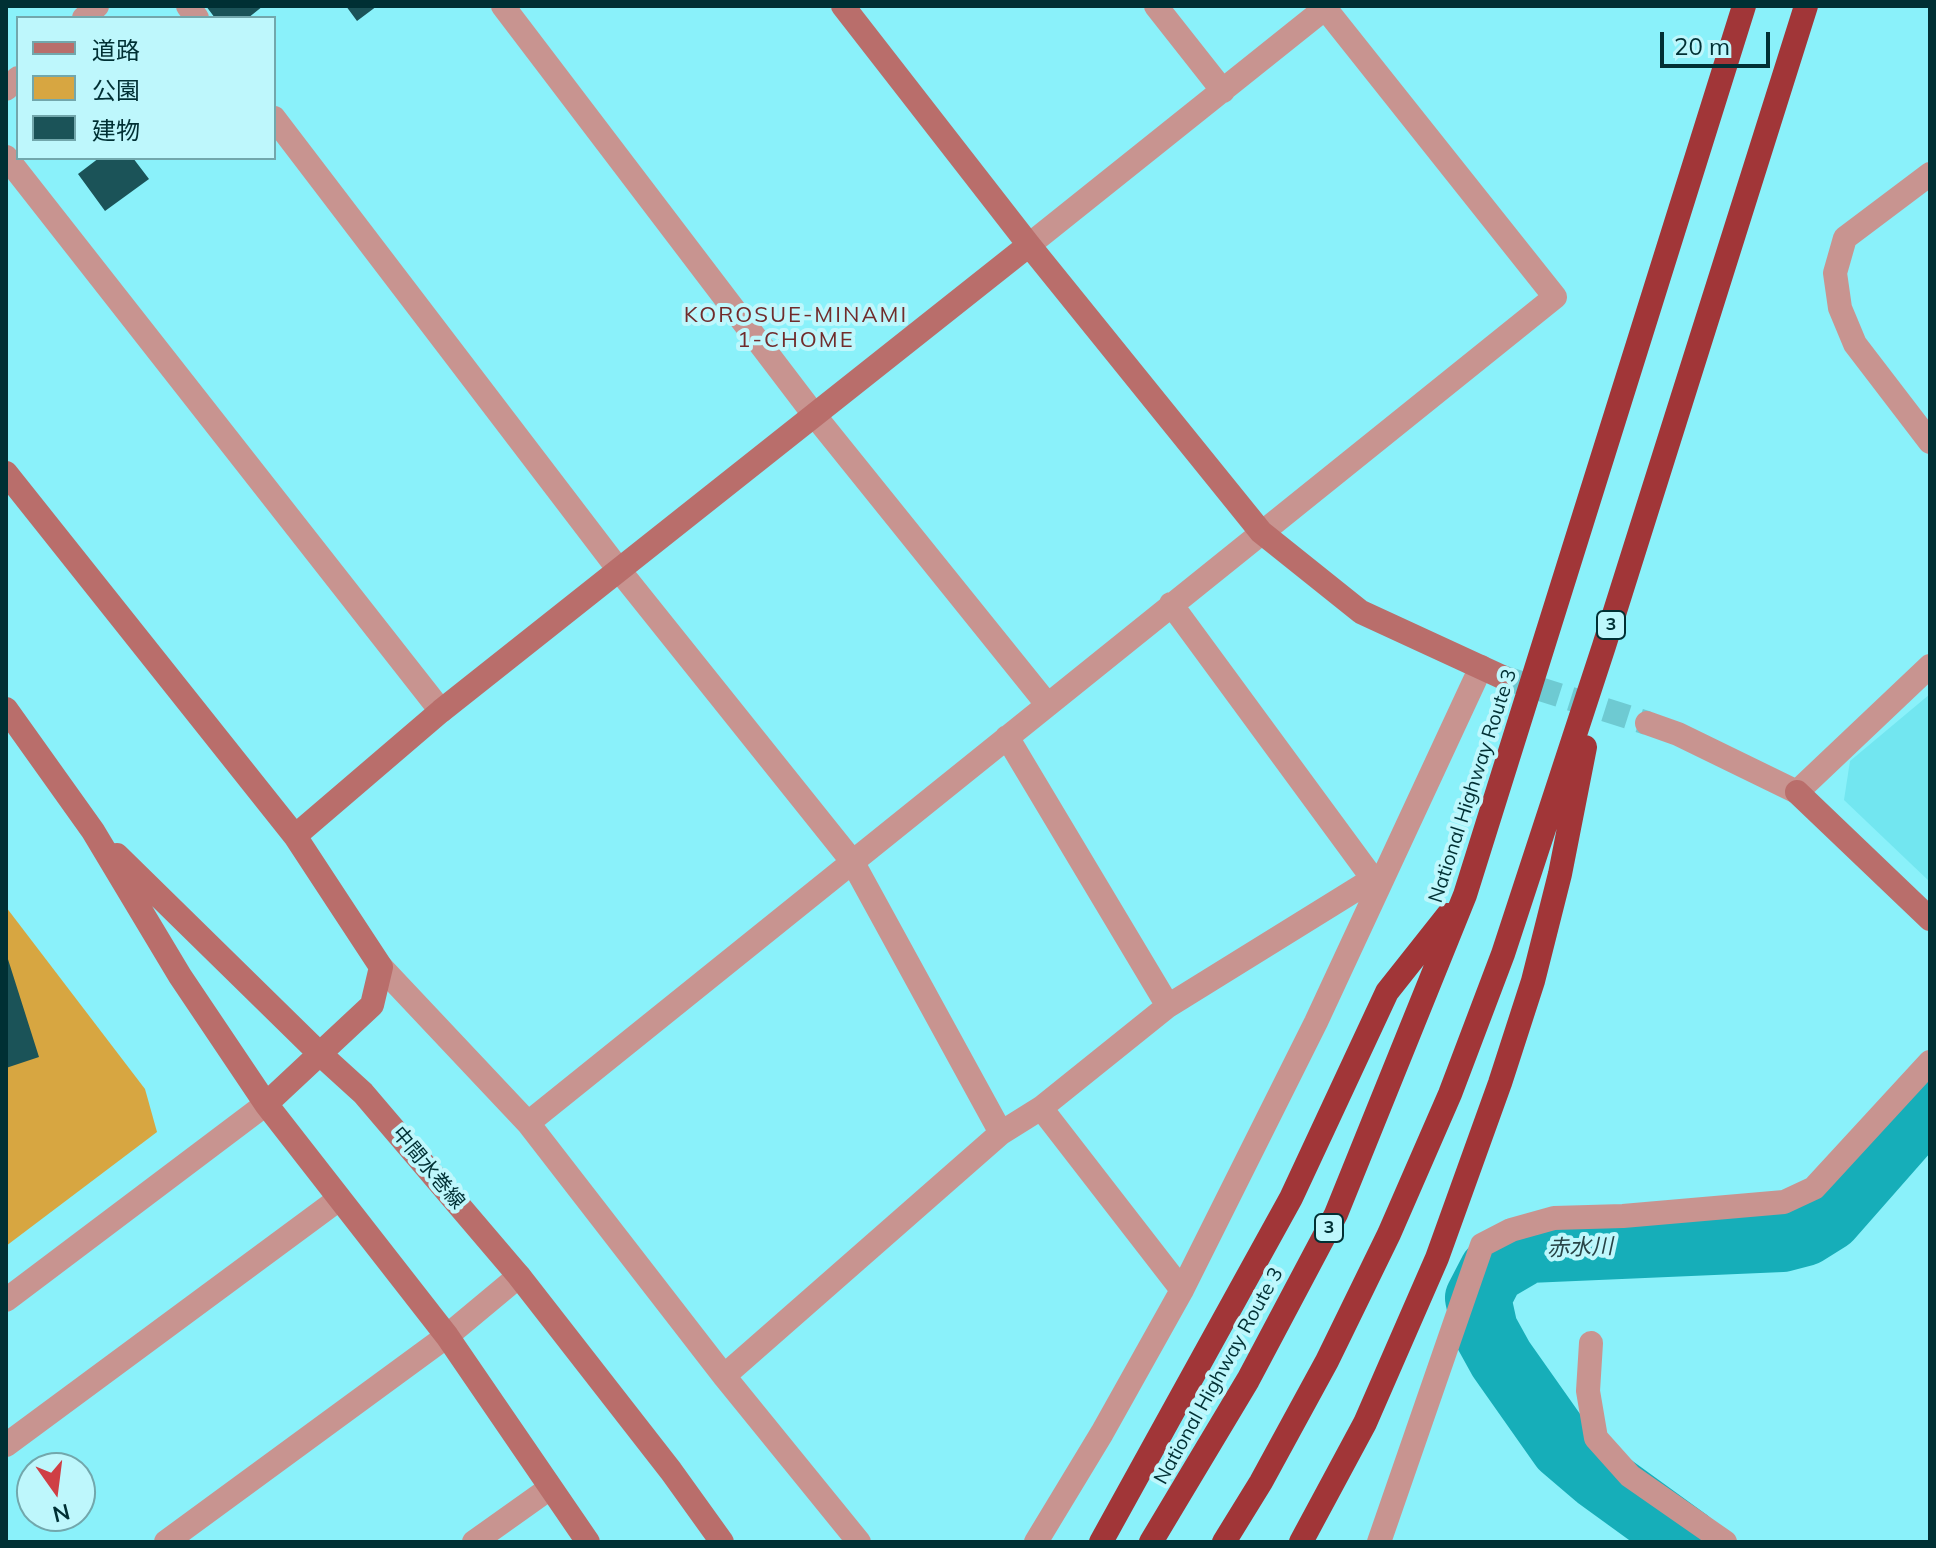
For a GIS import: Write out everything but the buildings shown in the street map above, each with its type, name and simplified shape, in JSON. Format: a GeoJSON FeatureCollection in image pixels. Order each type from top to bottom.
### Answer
{"type":"FeatureCollection","features":[{"type":"Feature","properties":{"kind":"highway","name":"National Highway Route 3"},"geometry":{"type":"LineString","coordinates":[[1151,1542],[1248,1380],[1336,1214],[1465,895],[1744,6]]}},
{"type":"Feature","properties":{"kind":"highway","name":"3"},"geometry":{"type":"LineString","coordinates":[[1224,1542],[1261,1482],[1327,1361],[1389,1234],[1450,1094],[1503,954],[1604,646],[1806,6]]}},
{"type":"Feature","properties":{"kind":"highway"},"geometry":{"type":"LineString","coordinates":[[1301,1542],[1365,1423],[1437,1258],[1500,1083],[1533,981],[1560,874],[1604,646]]}},
{"type":"Feature","properties":{"kind":"highway"},"geometry":{"type":"LineString","coordinates":[[1101,1542],[1291,1198],[1387,992],[1465,895]]}},
{"type":"Feature","properties":{"kind":"street"},"geometry":{"type":"LineString","coordinates":[[503,6],[815,416],[1047,704]]}},
{"type":"Feature","properties":{"kind":"street"},"geometry":{"type":"LineString","coordinates":[[843,6],[1029,245],[1261,532],[1361,612],[1492,672],[1182,1290],[1102,1433],[1036,1542]]}},
{"type":"Feature","properties":{"kind":"street"},"geometry":{"type":"LineString","coordinates":[[1156,6],[1223,91]]}},
{"type":"Feature","properties":{"kind":"street"},"geometry":{"type":"LineString","coordinates":[[295,836],[441,711],[1327,7],[1555,297],[528,1123]]}},
{"type":"Feature","properties":{"kind":"street"},"geometry":{"type":"LineString","coordinates":[[276,121],[619,570],[852,861],[1001,1133]]}},
{"type":"Feature","properties":{"kind":"street"},"geometry":{"type":"LineString","coordinates":[[6,157],[441,711]]}},
{"type":"Feature","properties":{"kind":"street"},"geometry":{"type":"LineString","coordinates":[[1930,174],[1845,238],[1835,273],[1840,308],[1855,344],[1930,442]]}},
{"type":"Feature","properties":{"kind":"street"},"geometry":{"type":"LineString","coordinates":[[6,473],[295,836],[381,967],[528,1123],[724,1376],[859,1542]]}},
{"type":"Feature","properties":{"kind":"street"},"geometry":{"type":"LineString","coordinates":[[724,1376],[1001,1133],[1041,1108],[1168,1006],[1373,879],[1171,604]]}},
{"type":"Feature","properties":{"kind":"street"},"geometry":{"type":"LineString","coordinates":[[1797,792],[1930,666]]}},
{"type":"Feature","properties":{"kind":"street","name":"中間水巻線"},"geometry":{"type":"LineString","coordinates":[[6,709],[93,831],[180,976],[266,1104],[447,1336],[588,1542]]}},
{"type":"Feature","properties":{"kind":"street"},"geometry":{"type":"LineString","coordinates":[[1647,723],[1678,734],[1797,792],[1930,919]]}},
{"type":"Feature","properties":{"kind":"street"},"geometry":{"type":"LineString","coordinates":[[1007,737],[1168,1006]]}},
{"type":"Feature","properties":{"kind":"street","name":"中間水巻線"},"geometry":{"type":"LineString","coordinates":[[93,831],[363,1093],[519,1276],[671,1471],[722,1542]]}},
{"type":"Feature","properties":{"kind":"street"},"geometry":{"type":"LineString","coordinates":[[6,1300],[266,1104],[372,1005],[381,967]]}},
{"type":"Feature","properties":{"kind":"street"},"geometry":{"type":"LineString","coordinates":[[1379,1542],[1482,1245],[1511,1230],[1554,1218],[1623,1216],[1784,1202],[1814,1188],[1930,1062]]}},
{"type":"Feature","properties":{"kind":"street"},"geometry":{"type":"LineString","coordinates":[[1041,1108],[1182,1290]]}},
{"type":"Feature","properties":{"kind":"street"},"geometry":{"type":"LineString","coordinates":[[6,1445],[339,1199]]}},
{"type":"Feature","properties":{"kind":"street"},"geometry":{"type":"LineString","coordinates":[[166,1542],[447,1336],[519,1276]]}},
{"type":"Feature","properties":{"kind":"street"},"geometry":{"type":"LineString","coordinates":[[1591,1343],[1588,1391],[1596,1438],[1630,1476],[1725,1542]]}},
{"type":"Feature","properties":{"kind":"street"},"geometry":{"type":"LineString","coordinates":[[474,1542],[550,1488]]}},
{"type":"Feature","properties":{"kind":"shaded area"},"geometry":{"type":"Polygon","coordinates":[[[1930,694],[1930,882],[1844,800],[1850,761],[1930,694]]]}},
{"type":"Feature","properties":{"kind":"green space"},"geometry":{"type":"Polygon","coordinates":[[[6,907],[145,1089],[157,1132],[6,1246],[6,907]]]}},
{"type":"Feature","properties":{"kind":"waterway","name":"赤水川"},"geometry":{"type":"LineString","coordinates":[[1688,1542],[1597,1476],[1563,1447],[1501,1359],[1485,1330],[1478,1298],[1492,1271],[1528,1250],[1782,1239],[1805,1233],[1829,1218],[1930,1103]]}},
{"type":"Feature","properties":{"kind":"tunnel"},"geometry":{"type":"LineString","coordinates":[[1502,677],[1647,723]]}},
{"type":"Feature","properties":{"kind":"district","name":"KOROSUE-MINAMI 1-CHOME"},"geometry":{"type":"Point","coordinates":[796,328]}}]}
